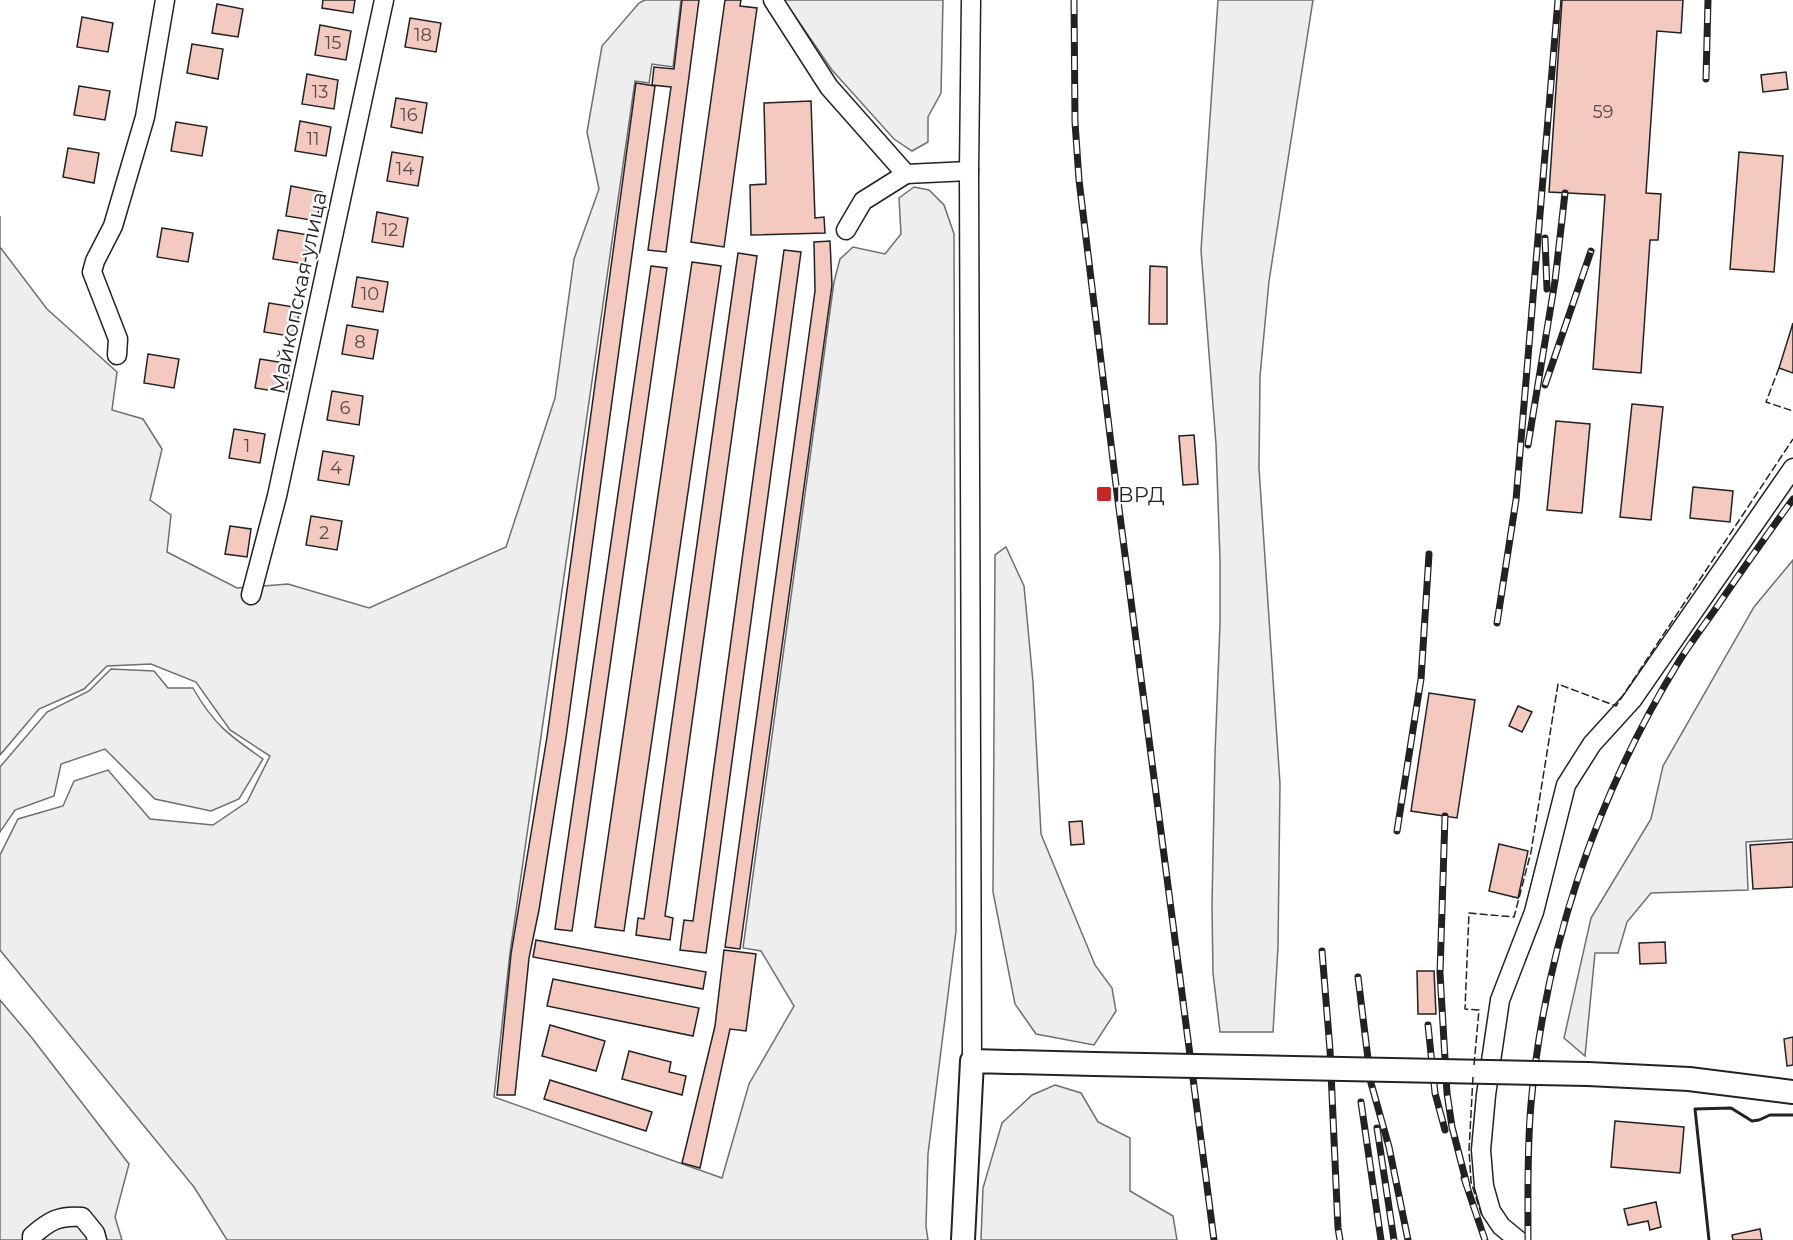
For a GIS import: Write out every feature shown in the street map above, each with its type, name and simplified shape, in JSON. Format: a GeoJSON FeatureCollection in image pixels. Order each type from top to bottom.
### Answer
{"type":"FeatureCollection","features":[{"type":"Feature","properties":{"kind":"main road"},"geometry":{"type":"LineString","coordinates":[[963,1240],[972,1061],[1588,1074],[1689,1079],[1793,1092]]}},
{"type":"Feature","properties":{"kind":"street"},"geometry":{"type":"LineString","coordinates":[[117,355],[118,339],[92,272],[95,261],[113,226],[145,117],[165,0]]}},
{"type":"Feature","properties":{"kind":"street","name":"Майкопская улица"},"geometry":{"type":"LineString","coordinates":[[251,595],[277,496],[384,0]]}},
{"type":"Feature","properties":{"kind":"street"},"geometry":{"type":"LineString","coordinates":[[773,0],[829,87],[906,174]]}},
{"type":"Feature","properties":{"kind":"street"},"geometry":{"type":"LineString","coordinates":[[971,0],[969,171],[972,1061]]}},
{"type":"Feature","properties":{"kind":"street"},"geometry":{"type":"LineString","coordinates":[[846,230],[863,201],[906,174],[969,171]]}},
{"type":"Feature","properties":{"kind":"street"},"geometry":{"type":"LineString","coordinates":[[1518,1240],[1501,1226],[1491,1211],[1484,1186],[1481,1150],[1486,1095],[1500,1000],[1534,912],[1566,785],[1592,744],[1632,700],[1793,468]]}},
{"type":"Feature","properties":{"kind":"street"},"geometry":{"type":"LineString","coordinates":[[32,1240],[32,1236],[45,1225],[65,1215],[82,1216],[95,1233],[97,1240]]}},
{"type":"Feature","properties":{"kind":"shaded area"},"geometry":{"type":"Polygon","coordinates":[[[645,0],[681,0],[673,67],[652,64],[649,83],[635,81],[510,953],[494,1097],[722,1178],[749,1084],[794,1006],[761,951],[743,948],[834,282],[840,259],[853,247],[885,254],[901,234],[899,198],[914,187],[929,190],[944,205],[954,234],[956,931],[928,1154],[926,1226],[928,1240],[227,1240],[194,1187],[0,950],[0,855],[18,819],[63,806],[74,781],[108,770],[150,819],[213,825],[247,802],[270,756],[230,730],[196,682],[151,664],[107,666],[84,689],[39,709],[0,755],[0,247],[47,309],[117,372],[112,410],[143,419],[162,449],[150,500],[171,515],[167,552],[237,588],[288,584],[369,608],[506,547],[555,398],[574,259],[599,189],[587,132],[602,46],[639,3],[645,0]]]}},
{"type":"Feature","properties":{"kind":"shaded area"},"geometry":{"type":"Polygon","coordinates":[[[784,0],[943,0],[941,93],[928,117],[928,142],[912,151],[894,139],[832,70],[784,0]]]}},
{"type":"Feature","properties":{"kind":"shaded area"},"geometry":{"type":"Polygon","coordinates":[[[1218,0],[1313,0],[1269,281],[1260,376],[1259,468],[1280,784],[1278,947],[1273,1032],[1220,1032],[1213,973],[1212,905],[1220,559],[1216,444],[1201,250],[1218,0]]]}},
{"type":"Feature","properties":{"kind":"shaded area"},"geometry":{"type":"Polygon","coordinates":[[[1006,547],[1024,586],[1033,682],[1041,834],[1095,965],[1112,988],[1116,1011],[1094,1045],[1036,1034],[1015,1004],[993,892],[995,555],[1006,547]]]}},
{"type":"Feature","properties":{"kind":"shaded area"},"geometry":{"type":"Polygon","coordinates":[[[1793,560],[1793,839],[1746,842],[1748,890],[1651,893],[1627,922],[1618,953],[1595,953],[1585,1056],[1564,1038],[1591,918],[1651,819],[1663,766],[1754,607],[1793,560]]]}},
{"type":"Feature","properties":{"kind":"shaded area"},"geometry":{"type":"Polygon","coordinates":[[[111,669],[154,671],[168,688],[193,688],[215,720],[263,759],[239,799],[211,811],[155,799],[105,749],[61,764],[54,796],[15,810],[0,832],[0,767],[47,712],[89,691],[111,669]]]}},
{"type":"Feature","properties":{"kind":"shaded area"},"geometry":{"type":"Polygon","coordinates":[[[0,1000],[129,1164],[115,1217],[122,1240],[0,1240],[0,1000]]]}},
{"type":"Feature","properties":{"kind":"shaded area"},"geometry":{"type":"Polygon","coordinates":[[[1055,1085],[1081,1093],[1098,1122],[1130,1138],[1130,1191],[1173,1216],[1177,1240],[981,1240],[983,1188],[1002,1123],[1032,1095],[1055,1085]]]}},
{"type":"Feature","properties":{"kind":"building"},"geometry":{"type":"Polygon","coordinates":[[[323,0],[355,0],[353,13],[322,8],[323,0]]]}},
{"type":"Feature","properties":{"kind":"building"},"geometry":{"type":"Polygon","coordinates":[[[682,0],[699,0],[666,252],[648,250],[671,87],[652,85],[654,67],[674,69],[682,0]]]}},
{"type":"Feature","properties":{"kind":"building"},"geometry":{"type":"Polygon","coordinates":[[[725,0],[741,0],[740,6],[757,8],[724,247],[691,242],[725,0]]]}},
{"type":"Feature","properties":{"kind":"building"},"geometry":{"type":"Polygon","coordinates":[[[1562,0],[1683,0],[1681,33],[1657,31],[1646,193],[1661,194],[1658,240],[1650,240],[1641,373],[1593,369],[1605,195],[1549,192],[1562,0]]]}},
{"type":"Feature","properties":{"kind":"building"},"geometry":{"type":"Polygon","coordinates":[[[217,4],[243,9],[238,37],[212,33],[217,4]]]}},
{"type":"Feature","properties":{"kind":"building"},"geometry":{"type":"Polygon","coordinates":[[[82,17],[113,23],[108,52],[77,47],[82,17]]]}},
{"type":"Feature","properties":{"kind":"building"},"geometry":{"type":"Polygon","coordinates":[[[410,18],[441,23],[436,52],[405,47],[410,18]]]}},
{"type":"Feature","properties":{"kind":"building"},"geometry":{"type":"Polygon","coordinates":[[[320,25],[351,31],[346,60],[315,55],[320,25]]]}},
{"type":"Feature","properties":{"kind":"building"},"geometry":{"type":"Polygon","coordinates":[[[192,44],[223,49],[218,79],[187,73],[192,44]]]}},
{"type":"Feature","properties":{"kind":"building"},"geometry":{"type":"Polygon","coordinates":[[[1786,72],[1788,89],[1763,92],[1761,75],[1786,72]]]}},
{"type":"Feature","properties":{"kind":"building"},"geometry":{"type":"Polygon","coordinates":[[[307,74],[338,80],[334,109],[302,104],[307,74]]]}},
{"type":"Feature","properties":{"kind":"building"},"geometry":{"type":"Polygon","coordinates":[[[636,83],[655,86],[566,738],[539,910],[529,958],[515,1095],[497,1095],[511,954],[547,737],[636,83]]]}},
{"type":"Feature","properties":{"kind":"building"},"geometry":{"type":"Polygon","coordinates":[[[79,86],[110,91],[105,120],[74,115],[79,86]]]}},
{"type":"Feature","properties":{"kind":"building"},"geometry":{"type":"Polygon","coordinates":[[[396,98],[427,103],[422,133],[391,127],[396,98]]]}},
{"type":"Feature","properties":{"kind":"building"},"geometry":{"type":"Polygon","coordinates":[[[811,101],[815,218],[824,217],[825,233],[751,235],[750,185],[766,184],[764,103],[811,101]]]}},
{"type":"Feature","properties":{"kind":"building"},"geometry":{"type":"Polygon","coordinates":[[[300,121],[331,127],[326,156],[295,151],[300,121]]]}},
{"type":"Feature","properties":{"kind":"building"},"geometry":{"type":"Polygon","coordinates":[[[176,122],[207,127],[202,156],[171,151],[176,122]]]}},
{"type":"Feature","properties":{"kind":"building"},"geometry":{"type":"Polygon","coordinates":[[[68,148],[99,153],[94,183],[63,177],[68,148]]]}},
{"type":"Feature","properties":{"kind":"building"},"geometry":{"type":"Polygon","coordinates":[[[392,152],[423,157],[418,186],[387,181],[392,152]]]}},
{"type":"Feature","properties":{"kind":"building"},"geometry":{"type":"Polygon","coordinates":[[[1739,152],[1783,156],[1774,272],[1730,269],[1739,152]]]}},
{"type":"Feature","properties":{"kind":"building"},"geometry":{"type":"Polygon","coordinates":[[[291,186],[322,192],[317,221],[286,216],[291,186]]]}},
{"type":"Feature","properties":{"kind":"building"},"geometry":{"type":"Polygon","coordinates":[[[377,212],[408,218],[403,247],[372,242],[377,212]]]}},
{"type":"Feature","properties":{"kind":"building"},"geometry":{"type":"Polygon","coordinates":[[[162,228],[193,233],[188,262],[157,257],[162,228]]]}},
{"type":"Feature","properties":{"kind":"building"},"geometry":{"type":"Polygon","coordinates":[[[278,230],[309,235],[305,264],[273,259],[278,230]]]}},
{"type":"Feature","properties":{"kind":"building"},"geometry":{"type":"Polygon","coordinates":[[[830,241],[832,285],[740,949],[725,947],[815,291],[814,242],[830,241]]]}},
{"type":"Feature","properties":{"kind":"building"},"geometry":{"type":"Polygon","coordinates":[[[784,250],[801,252],[706,953],[680,950],[684,920],[693,921],[784,250]]]}},
{"type":"Feature","properties":{"kind":"building"},"geometry":{"type":"Polygon","coordinates":[[[738,253],[757,256],[665,916],[673,918],[670,940],[636,935],[638,918],[644,919],[738,253]]]}},
{"type":"Feature","properties":{"kind":"building"},"geometry":{"type":"Polygon","coordinates":[[[692,262],[721,266],[624,931],[595,927],[692,262]]]}},
{"type":"Feature","properties":{"kind":"building"},"geometry":{"type":"Polygon","coordinates":[[[651,266],[667,268],[572,931],[555,929],[651,266]]]}},
{"type":"Feature","properties":{"kind":"building"},"geometry":{"type":"Polygon","coordinates":[[[1150,266],[1167,267],[1167,324],[1149,324],[1150,266]]]}},
{"type":"Feature","properties":{"kind":"building"},"geometry":{"type":"Polygon","coordinates":[[[357,277],[388,282],[383,312],[352,307],[357,277]]]}},
{"type":"Feature","properties":{"kind":"building"},"geometry":{"type":"Polygon","coordinates":[[[269,303],[300,308],[295,337],[264,332],[269,303]]]}},
{"type":"Feature","properties":{"kind":"building"},"geometry":{"type":"Polygon","coordinates":[[[1793,323],[1793,373],[1779,368],[1793,323]]]}},
{"type":"Feature","properties":{"kind":"building"},"geometry":{"type":"Polygon","coordinates":[[[347,325],[378,330],[373,359],[342,354],[347,325]]]}},
{"type":"Feature","properties":{"kind":"building"},"geometry":{"type":"Polygon","coordinates":[[[148,354],[179,359],[174,388],[144,383],[148,354]]]}},
{"type":"Feature","properties":{"kind":"building"},"geometry":{"type":"Polygon","coordinates":[[[260,359],[291,364],[286,393],[255,388],[260,359]]]}},
{"type":"Feature","properties":{"kind":"building"},"geometry":{"type":"Polygon","coordinates":[[[332,391],[363,396],[359,425],[327,420],[332,391]]]}},
{"type":"Feature","properties":{"kind":"building"},"geometry":{"type":"Polygon","coordinates":[[[1632,404],[1663,407],[1651,520],[1620,517],[1632,404]]]}},
{"type":"Feature","properties":{"kind":"building"},"geometry":{"type":"Polygon","coordinates":[[[1556,421],[1590,424],[1582,513],[1547,510],[1556,421]]]}},
{"type":"Feature","properties":{"kind":"building"},"geometry":{"type":"Polygon","coordinates":[[[234,429],[265,434],[260,463],[229,458],[234,429]]]}},
{"type":"Feature","properties":{"kind":"building"},"geometry":{"type":"Polygon","coordinates":[[[1194,435],[1198,484],[1183,485],[1179,436],[1194,435]]]}},
{"type":"Feature","properties":{"kind":"building"},"geometry":{"type":"Polygon","coordinates":[[[323,451],[354,456],[349,485],[318,480],[323,451]]]}},
{"type":"Feature","properties":{"kind":"building"},"geometry":{"type":"Polygon","coordinates":[[[1693,487],[1733,491],[1730,522],[1690,518],[1693,487]]]}},
{"type":"Feature","properties":{"kind":"building"},"geometry":{"type":"Polygon","coordinates":[[[311,516],[342,521],[337,550],[306,545],[311,516]]]}},
{"type":"Feature","properties":{"kind":"building"},"geometry":{"type":"Polygon","coordinates":[[[230,526],[251,529],[247,557],[225,554],[230,526]]]}},
{"type":"Feature","properties":{"kind":"building"},"geometry":{"type":"Polygon","coordinates":[[[1429,693],[1475,700],[1457,818],[1411,811],[1429,693]]]}},
{"type":"Feature","properties":{"kind":"building"},"geometry":{"type":"Polygon","coordinates":[[[1518,706],[1532,712],[1522,732],[1509,726],[1518,706]]]}},
{"type":"Feature","properties":{"kind":"building"},"geometry":{"type":"Polygon","coordinates":[[[1082,821],[1084,844],[1071,845],[1069,822],[1082,821]]]}},
{"type":"Feature","properties":{"kind":"building"},"geometry":{"type":"Polygon","coordinates":[[[1793,842],[1793,887],[1753,889],[1750,845],[1793,842]]]}},
{"type":"Feature","properties":{"kind":"building"},"geometry":{"type":"Polygon","coordinates":[[[1499,844],[1528,851],[1518,898],[1489,891],[1499,844]]]}},
{"type":"Feature","properties":{"kind":"building"},"geometry":{"type":"Polygon","coordinates":[[[536,940],[706,972],[703,989],[533,957],[536,940]]]}},
{"type":"Feature","properties":{"kind":"building"},"geometry":{"type":"Polygon","coordinates":[[[1665,942],[1666,963],[1640,964],[1639,943],[1665,942]]]}},
{"type":"Feature","properties":{"kind":"building"},"geometry":{"type":"Polygon","coordinates":[[[724,950],[756,954],[746,1031],[730,1029],[700,1168],[682,1163],[715,1026],[724,950]]]}},
{"type":"Feature","properties":{"kind":"building"},"geometry":{"type":"Polygon","coordinates":[[[1417,971],[1434,971],[1436,1014],[1418,1014],[1417,971]]]}},
{"type":"Feature","properties":{"kind":"building"},"geometry":{"type":"Polygon","coordinates":[[[553,979],[699,1008],[693,1036],[547,1006],[553,979]]]}},
{"type":"Feature","properties":{"kind":"building"},"geometry":{"type":"Polygon","coordinates":[[[550,1025],[605,1041],[596,1071],[542,1056],[550,1025]]]}},
{"type":"Feature","properties":{"kind":"building"},"geometry":{"type":"Polygon","coordinates":[[[1793,1037],[1793,1065],[1787,1066],[1784,1039],[1793,1037]]]}},
{"type":"Feature","properties":{"kind":"building"},"geometry":{"type":"Polygon","coordinates":[[[629,1051],[671,1062],[669,1072],[686,1076],[682,1095],[622,1079],[629,1051]]]}},
{"type":"Feature","properties":{"kind":"building"},"geometry":{"type":"Polygon","coordinates":[[[550,1080],[652,1112],[646,1131],[544,1099],[550,1080]]]}},
{"type":"Feature","properties":{"kind":"building"},"geometry":{"type":"Polygon","coordinates":[[[1615,1121],[1684,1127],[1680,1173],[1611,1167],[1615,1121]]]}},
{"type":"Feature","properties":{"kind":"building"},"geometry":{"type":"Polygon","coordinates":[[[1656,1202],[1661,1227],[1650,1230],[1648,1221],[1628,1225],[1624,1209],[1656,1202]]]}},
{"type":"Feature","properties":{"kind":"building"},"geometry":{"type":"Polygon","coordinates":[[[1760,1229],[1762,1240],[1733,1240],[1732,1235],[1760,1229]]]}},
{"type":"Feature","properties":{"kind":"railway"},"geometry":{"type":"LineString","coordinates":[[1074,0],[1075,122],[1079,180],[1117,493],[1214,1240]]}},
{"type":"Feature","properties":{"kind":"railway"},"geometry":{"type":"LineString","coordinates":[[1497,623],[1516,500],[1558,0]]}},
{"type":"Feature","properties":{"kind":"railway"},"geometry":{"type":"LineString","coordinates":[[1706,79],[1708,0]]}},
{"type":"Feature","properties":{"kind":"railway"},"geometry":{"type":"LineString","coordinates":[[1528,445],[1555,281],[1565,193]]}},
{"type":"Feature","properties":{"kind":"railway"},"geometry":{"type":"LineString","coordinates":[[1545,238],[1547,289]]}},
{"type":"Feature","properties":{"kind":"railway"},"geometry":{"type":"LineString","coordinates":[[1545,385],[1591,251]]}},
{"type":"Feature","properties":{"kind":"railway"},"geometry":{"type":"LineString","coordinates":[[1528,1240],[1529,1138],[1538,1046],[1548,988],[1579,875],[1622,766],[1678,663],[1793,499]]}},
{"type":"Feature","properties":{"kind":"railway"},"geometry":{"type":"LineString","coordinates":[[1397,831],[1421,679],[1429,554]]}},
{"type":"Feature","properties":{"kind":"railway"},"geometry":{"type":"LineString","coordinates":[[1445,816],[1440,973],[1447,1093],[1452,1127],[1467,1185]]}},
{"type":"Feature","properties":{"kind":"railway"},"geometry":{"type":"LineString","coordinates":[[1322,951],[1330,1050],[1340,1240]]}},
{"type":"Feature","properties":{"kind":"railway"},"geometry":{"type":"LineString","coordinates":[[1358,977],[1371,1083],[1389,1147],[1408,1240]]}},
{"type":"Feature","properties":{"kind":"railway"},"geometry":{"type":"LineString","coordinates":[[1428,1025],[1435,1093],[1445,1130]]}},
{"type":"Feature","properties":{"kind":"railway"},"geometry":{"type":"LineString","coordinates":[[1361,1102],[1381,1240]]}},
{"type":"Feature","properties":{"kind":"railway"},"geometry":{"type":"LineString","coordinates":[[1377,1128],[1394,1240]]}},
{"type":"Feature","properties":{"kind":"railway"},"geometry":{"type":"LineString","coordinates":[[1464,1178],[1485,1240]]}},
{"type":"Feature","properties":{"kind":"fence"},"geometry":{"type":"LineString","coordinates":[[1779,368],[1766,402],[1793,411]]}},
{"type":"Feature","properties":{"kind":"fence"},"geometry":{"type":"LineString","coordinates":[[1474,1065],[1479,1010],[1465,1009],[1469,913],[1514,917],[1531,852],[1558,684],[1616,706],[1793,439]]}},
{"type":"Feature","properties":{"kind":"fence"},"geometry":{"type":"LineString","coordinates":[[1473,1077],[1469,1150],[1471,1182],[1482,1216]]}},
{"type":"Feature","properties":{"kind":"wall"},"geometry":{"type":"LineString","coordinates":[[1709,1240],[1695,1109],[1731,1108],[1752,1121],[1770,1115],[1793,1115]]}},
{"type":"Feature","properties":{"kind":"place","name":"ВРД"},"geometry":{"type":"Point","coordinates":[1104,494]}}]}
